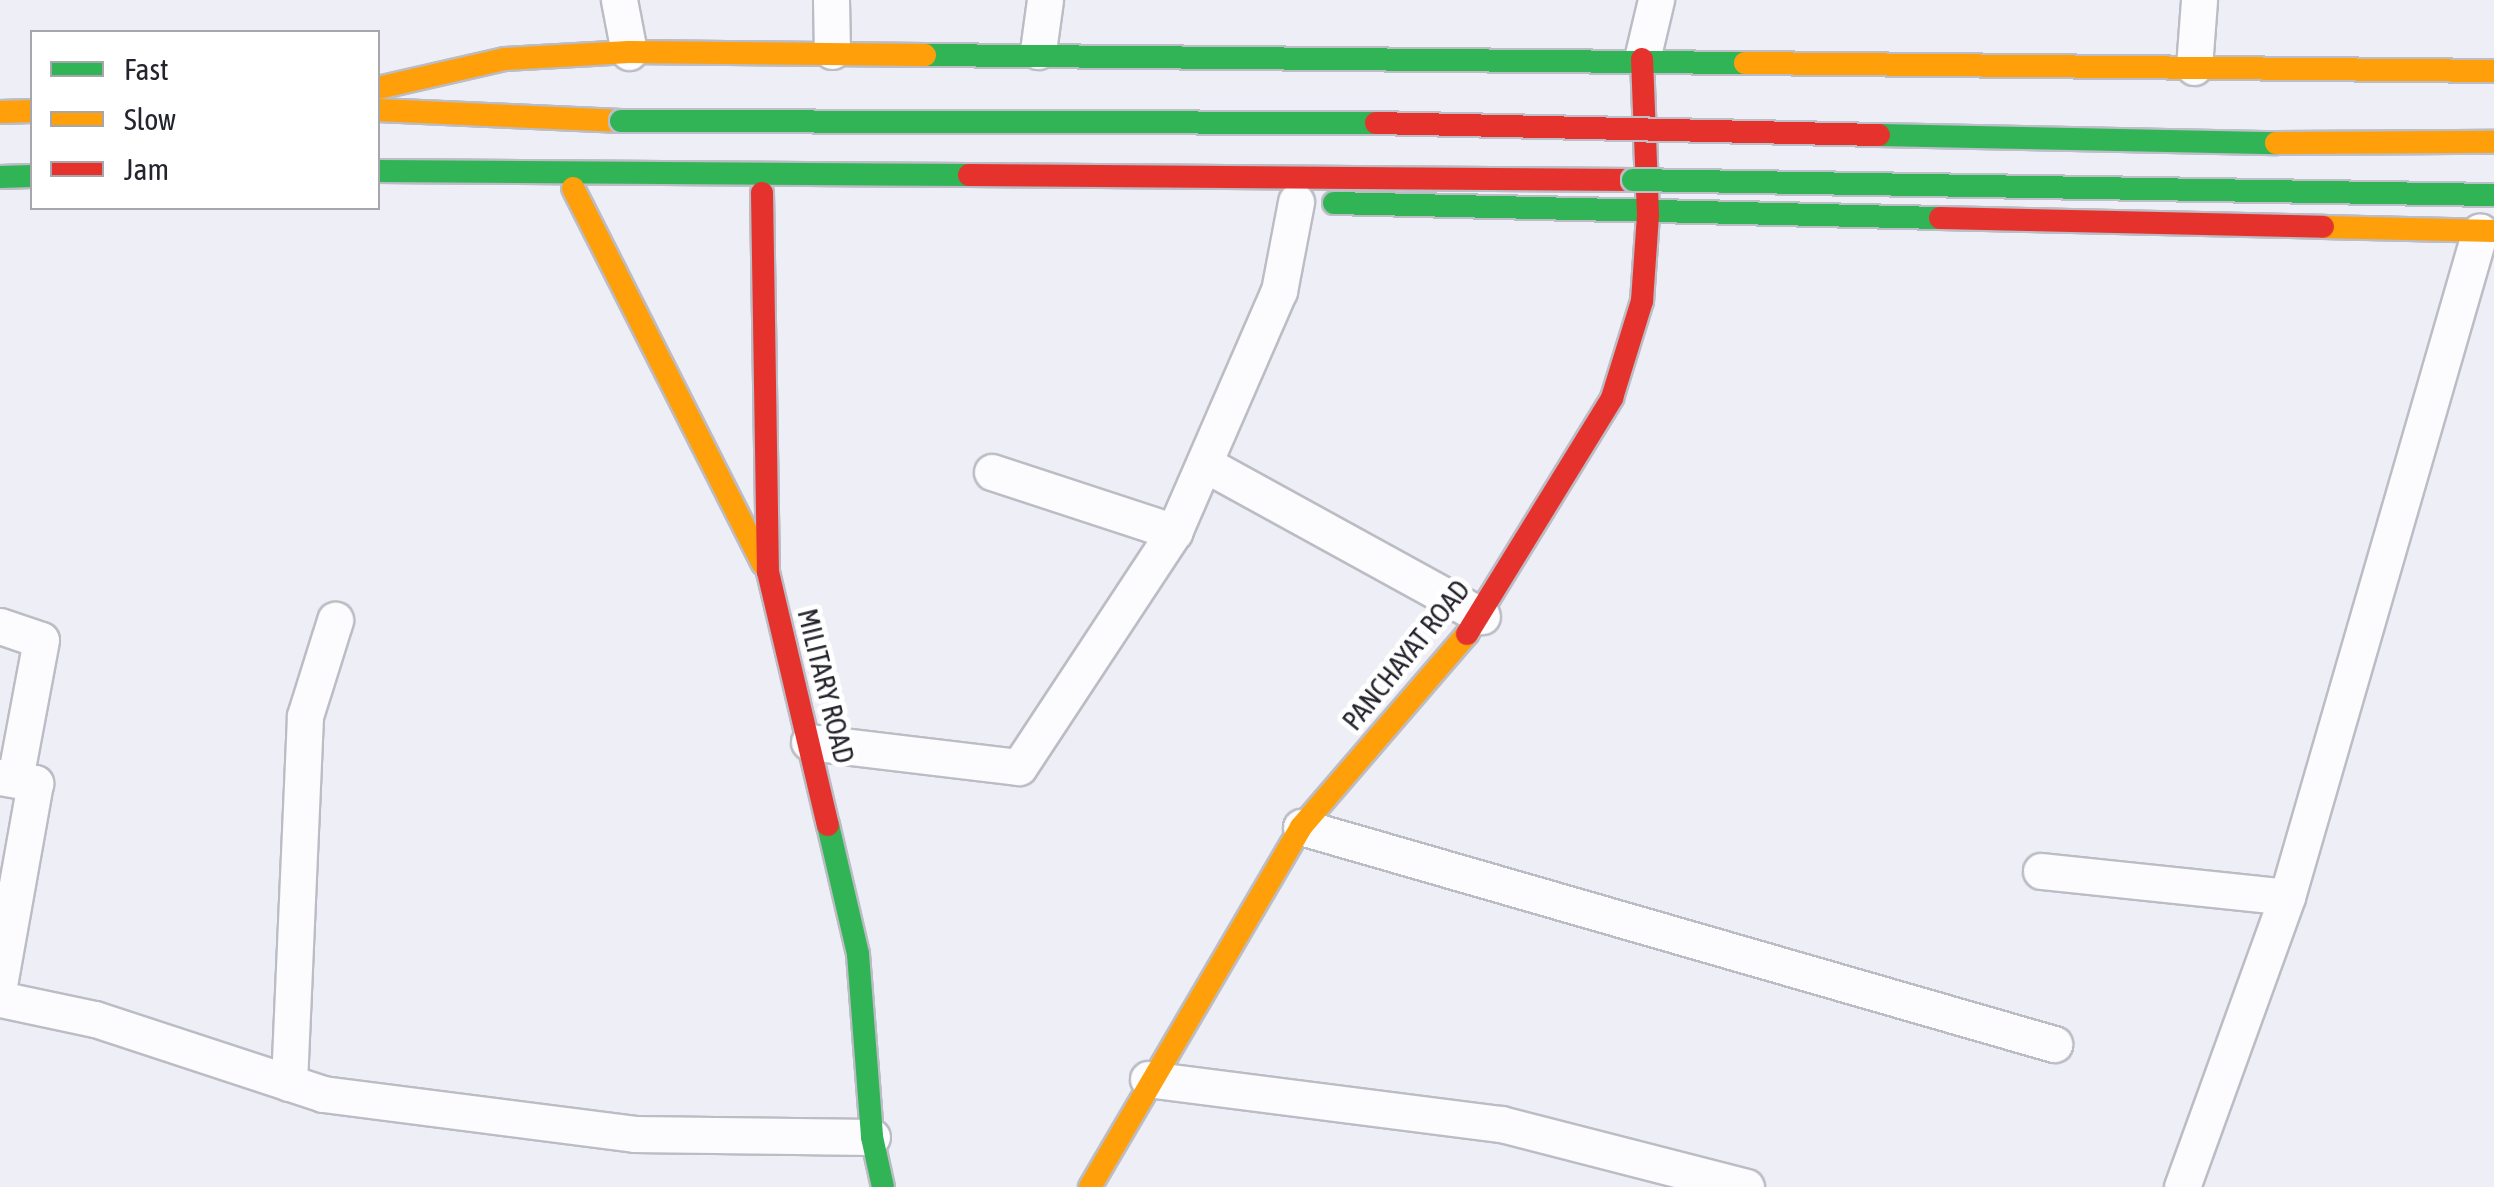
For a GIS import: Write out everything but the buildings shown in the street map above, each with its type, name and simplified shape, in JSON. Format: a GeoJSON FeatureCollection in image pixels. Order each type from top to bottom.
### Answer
{"type":"FeatureCollection","features":[{"type":"Feature","properties":{"kind":"main road"},"geometry":{"type":"LineString","coordinates":[[380,88],[505,59],[629,52],[1038,51],[2494,71]]}},
{"type":"Feature","properties":{"kind":"main road","name":"PANCHAYAT ROAD"},"geometry":{"type":"LineString","coordinates":[[1090,1187],[1148,1079],[1301,828],[1482,616],[1612,398],[1642,301],[1648,215],[1642,59]]}},
{"type":"Feature","properties":{"kind":"main road"},"geometry":{"type":"LineString","coordinates":[[380,110],[620,121],[1342,122],[2229,143],[2494,142]]}},
{"type":"Feature","properties":{"kind":"main road"},"geometry":{"type":"LineString","coordinates":[[0,112],[30,111]]}},
{"type":"Feature","properties":{"kind":"main road"},"geometry":{"type":"LineString","coordinates":[[380,174],[633,170],[1329,172],[2494,195]]}},
{"type":"Feature","properties":{"kind":"main road"},"geometry":{"type":"LineString","coordinates":[[380,174],[573,188],[762,194],[1296,202],[1648,215],[2487,231]]}},
{"type":"Feature","properties":{"kind":"main road"},"geometry":{"type":"LineString","coordinates":[[0,177],[30,176]]}},
{"type":"Feature","properties":{"kind":"main road"},"geometry":{"type":"LineString","coordinates":[[573,188],[768,572]]}},
{"type":"Feature","properties":{"kind":"main road","name":"MILITARY ROAD"},"geometry":{"type":"LineString","coordinates":[[762,194],[768,572],[858,954],[872,1138],[884,1187]]}},
{"type":"Feature","properties":{"kind":"street"},"geometry":{"type":"LineString","coordinates":[[619,0],[629,52]]}},
{"type":"Feature","properties":{"kind":"street"},"geometry":{"type":"LineString","coordinates":[[831,0],[832,51]]}},
{"type":"Feature","properties":{"kind":"street"},"geometry":{"type":"LineString","coordinates":[[1038,51],[1046,0]]}},
{"type":"Feature","properties":{"kind":"street"},"geometry":{"type":"LineString","coordinates":[[1642,59],[1656,0]]}},
{"type":"Feature","properties":{"kind":"street"},"geometry":{"type":"LineString","coordinates":[[2194,67],[2199,0]]}},
{"type":"Feature","properties":{"kind":"street"},"geometry":{"type":"LineString","coordinates":[[810,742],[1019,766],[1174,532],[1279,291],[1296,202]]}},
{"type":"Feature","properties":{"kind":"street"},"geometry":{"type":"LineString","coordinates":[[2182,1187],[2287,897],[2487,231]]}},
{"type":"Feature","properties":{"kind":"street"},"geometry":{"type":"LineString","coordinates":[[1205,464],[1482,616]]}},
{"type":"Feature","properties":{"kind":"street"},"geometry":{"type":"LineString","coordinates":[[992,472],[1174,532]]}},
{"type":"Feature","properties":{"kind":"street"},"geometry":{"type":"LineString","coordinates":[[289,1084],[305,716],[335,620]]}},
{"type":"Feature","properties":{"kind":"street"},"geometry":{"type":"LineString","coordinates":[[0,626],[40,640],[8,778],[35,782],[0,980]]}},
{"type":"Feature","properties":{"kind":"street"},"geometry":{"type":"LineString","coordinates":[[1301,828],[2054,1044]]}},
{"type":"Feature","properties":{"kind":"street"},"geometry":{"type":"LineString","coordinates":[[2041,871],[2287,897]]}},
{"type":"Feature","properties":{"kind":"street"},"geometry":{"type":"LineString","coordinates":[[0,999],[96,1019],[323,1094],[634,1134],[872,1138]]}},
{"type":"Feature","properties":{"kind":"street"},"geometry":{"type":"LineString","coordinates":[[1148,1079],[1501,1124],[1733,1185]]}},
{"type":"Feature","properties":{"kind":"traffic: fast"},"geometry":{"type":"LineString","coordinates":[[925,55],[1745,63]]}},
{"type":"Feature","properties":{"kind":"traffic: fast"},"geometry":{"type":"LineString","coordinates":[[621,121],[1376,123]]}},
{"type":"Feature","properties":{"kind":"traffic: fast"},"geometry":{"type":"LineString","coordinates":[[1879,135],[2276,143]]}},
{"type":"Feature","properties":{"kind":"traffic: fast"},"geometry":{"type":"LineString","coordinates":[[380,171],[969,175]]}},
{"type":"Feature","properties":{"kind":"traffic: fast"},"geometry":{"type":"LineString","coordinates":[[0,177],[30,176]]}},
{"type":"Feature","properties":{"kind":"traffic: fast"},"geometry":{"type":"LineString","coordinates":[[1633,180],[2494,195]]}},
{"type":"Feature","properties":{"kind":"traffic: fast"},"geometry":{"type":"LineString","coordinates":[[1334,203],[1940,218]]}},
{"type":"Feature","properties":{"kind":"traffic: fast"},"geometry":{"type":"LineString","coordinates":[[828,825],[858,954],[872,1137],[883,1187]]}},
{"type":"Feature","properties":{"kind":"traffic: slow"},"geometry":{"type":"LineString","coordinates":[[380,88],[505,59],[629,52],[925,55]]}},
{"type":"Feature","properties":{"kind":"traffic: slow"},"geometry":{"type":"LineString","coordinates":[[1745,63],[2494,71]]}},
{"type":"Feature","properties":{"kind":"traffic: slow"},"geometry":{"type":"LineString","coordinates":[[380,110],[621,121]]}},
{"type":"Feature","properties":{"kind":"traffic: slow"},"geometry":{"type":"LineString","coordinates":[[0,112],[30,111]]}},
{"type":"Feature","properties":{"kind":"traffic: slow"},"geometry":{"type":"LineString","coordinates":[[2276,143],[2494,142]]}},
{"type":"Feature","properties":{"kind":"traffic: slow"},"geometry":{"type":"LineString","coordinates":[[573,188],[763,564]]}},
{"type":"Feature","properties":{"kind":"traffic: slow"},"geometry":{"type":"LineString","coordinates":[[2323,227],[2494,231]]}},
{"type":"Feature","properties":{"kind":"traffic: slow"},"geometry":{"type":"LineString","coordinates":[[1090,1187],[1301,827],[1467,634]]}},
{"type":"Feature","properties":{"kind":"traffic: jam"},"geometry":{"type":"LineString","coordinates":[[1467,634],[1612,398],[1642,301],[1648,215],[1642,59]]}},
{"type":"Feature","properties":{"kind":"traffic: jam"},"geometry":{"type":"LineString","coordinates":[[1376,123],[1879,135]]}},
{"type":"Feature","properties":{"kind":"traffic: jam"},"geometry":{"type":"LineString","coordinates":[[969,175],[1633,180]]}},
{"type":"Feature","properties":{"kind":"traffic: jam"},"geometry":{"type":"LineString","coordinates":[[762,193],[768,572],[828,825]]}},
{"type":"Feature","properties":{"kind":"traffic: jam"},"geometry":{"type":"LineString","coordinates":[[1940,218],[2323,227]]}}]}
